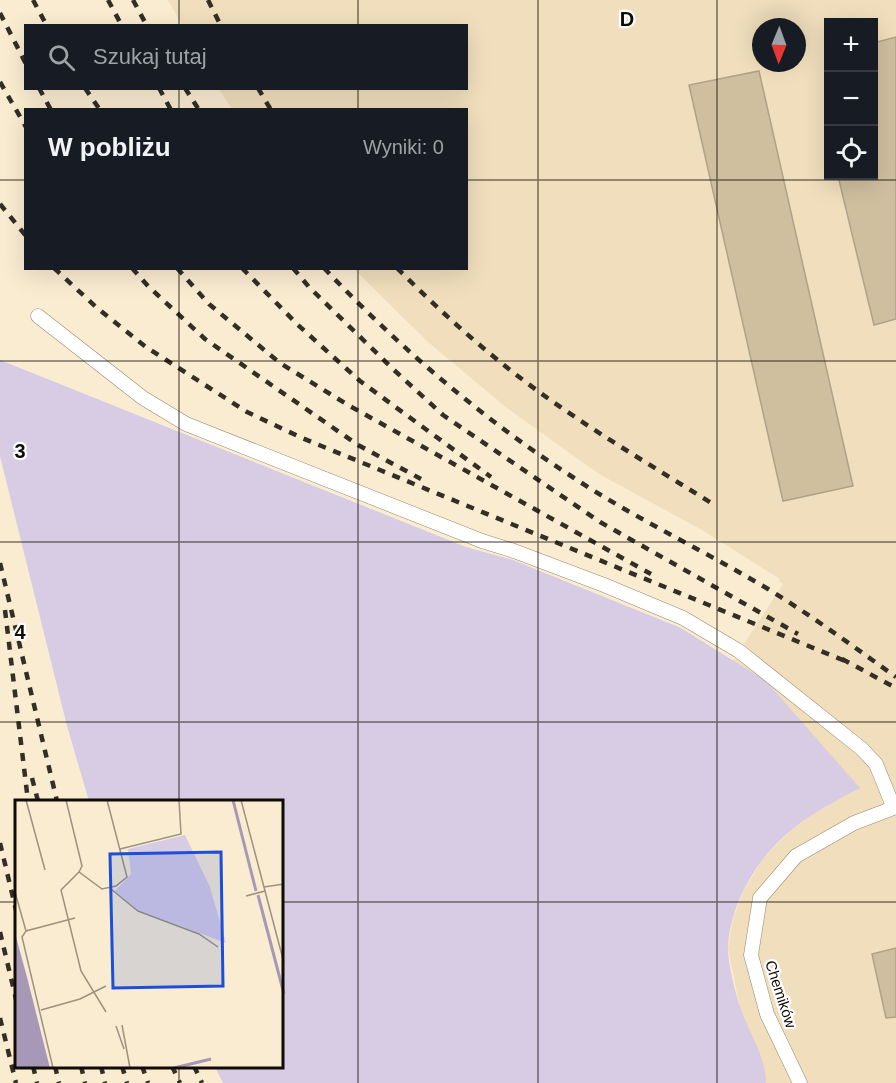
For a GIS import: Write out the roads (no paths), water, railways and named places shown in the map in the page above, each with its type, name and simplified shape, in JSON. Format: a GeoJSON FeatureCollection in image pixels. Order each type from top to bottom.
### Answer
{"type":"FeatureCollection","features":[{"type":"Feature","properties":{"kind":"lane"},"geometry":{"type":"LineString","coordinates":[[38,316],[143,398],[186,424],[472,537],[604,585],[683,618],[739,651],[862,749],[876,764],[895,806]]}},
{"type":"Feature","properties":{"kind":"lane","name":"Chemików"},"geometry":{"type":"LineString","coordinates":[[800,1083],[767,1014],[751,955],[760,898],[796,855],[854,823],[895,806]]}},
{"type":"Feature","properties":{"kind":"railway"},"geometry":{"type":"LineString","coordinates":[[33,0],[46,24]]}},
{"type":"Feature","properties":{"kind":"railway"},"geometry":{"type":"LineString","coordinates":[[108,0],[121,24]]}},
{"type":"Feature","properties":{"kind":"railway"},"geometry":{"type":"LineString","coordinates":[[133,0],[146,24]]}},
{"type":"Feature","properties":{"kind":"railway"},"geometry":{"type":"LineString","coordinates":[[208,0],[220,24]]}},
{"type":"Feature","properties":{"kind":"railway"},"geometry":{"type":"LineString","coordinates":[[0,13],[24,60]]}},
{"type":"Feature","properties":{"kind":"railway"},"geometry":{"type":"LineString","coordinates":[[0,82],[24,124]]}},
{"type":"Feature","properties":{"kind":"railway"},"geometry":{"type":"LineString","coordinates":[[40,90],[50,108]]}},
{"type":"Feature","properties":{"kind":"railway"},"geometry":{"type":"LineString","coordinates":[[86,90],[99,108]]}},
{"type":"Feature","properties":{"kind":"railway"},"geometry":{"type":"LineString","coordinates":[[160,90],[170,108]]}},
{"type":"Feature","properties":{"kind":"railway"},"geometry":{"type":"LineString","coordinates":[[186,90],[198,108]]}},
{"type":"Feature","properties":{"kind":"railway"},"geometry":{"type":"LineString","coordinates":[[259,90],[270,108]]}},
{"type":"Feature","properties":{"kind":"railway"},"geometry":{"type":"LineString","coordinates":[[0,204],[24,234]]}},
{"type":"Feature","properties":{"kind":"railway"},"geometry":{"type":"LineString","coordinates":[[56,270],[96,307],[146,347],[247,412],[302,438],[850,663]]}},
{"type":"Feature","properties":{"kind":"railway"},"geometry":{"type":"LineString","coordinates":[[134,270],[205,339],[358,445],[421,479]]}},
{"type":"Feature","properties":{"kind":"railway"},"geometry":{"type":"LineString","coordinates":[[179,270],[209,304],[280,363],[348,405],[651,574]]}},
{"type":"Feature","properties":{"kind":"railway"},"geometry":{"type":"LineString","coordinates":[[244,270],[298,325],[360,381],[491,477]]}},
{"type":"Feature","properties":{"kind":"railway"},"geometry":{"type":"LineString","coordinates":[[295,270],[309,287],[443,415],[600,522],[798,634]]}},
{"type":"Feature","properties":{"kind":"railway"},"geometry":{"type":"LineString","coordinates":[[326,270],[411,353],[473,405],[537,453],[619,506],[768,589],[896,677]]}},
{"type":"Feature","properties":{"kind":"railway"},"geometry":{"type":"LineString","coordinates":[[399,270],[460,328],[525,381],[605,437],[716,506]]}},
{"type":"Feature","properties":{"kind":"railway"},"geometry":{"type":"LineString","coordinates":[[0,563],[57,800]]}},
{"type":"Feature","properties":{"kind":"railway"},"geometry":{"type":"LineString","coordinates":[[5,610],[28,800]]}},
{"type":"Feature","properties":{"kind":"railway"},"geometry":{"type":"LineString","coordinates":[[842,659],[896,688]]}},
{"type":"Feature","properties":{"kind":"railway"},"geometry":{"type":"LineString","coordinates":[[32,778],[38,800]]}},
{"type":"Feature","properties":{"kind":"railway"},"geometry":{"type":"LineString","coordinates":[[0,843],[15,906]]}},
{"type":"Feature","properties":{"kind":"railway"},"geometry":{"type":"LineString","coordinates":[[0,932],[15,995]]}},
{"type":"Feature","properties":{"kind":"railway"},"geometry":{"type":"LineString","coordinates":[[0,1018],[16,1083]]}},
{"type":"Feature","properties":{"kind":"railway"},"geometry":{"type":"LineString","coordinates":[[33,1068],[37,1083]]}},
{"type":"Feature","properties":{"kind":"railway"},"geometry":{"type":"LineString","coordinates":[[55,1068],[59,1083]]}},
{"type":"Feature","properties":{"kind":"railway"},"geometry":{"type":"LineString","coordinates":[[81,1068],[85,1083]]}},
{"type":"Feature","properties":{"kind":"railway"},"geometry":{"type":"LineString","coordinates":[[101,1068],[105,1083]]}},
{"type":"Feature","properties":{"kind":"railway"},"geometry":{"type":"LineString","coordinates":[[123,1068],[127,1083]]}},
{"type":"Feature","properties":{"kind":"railway"},"geometry":{"type":"LineString","coordinates":[[143,1068],[148,1083]]}},
{"type":"Feature","properties":{"kind":"railway"},"geometry":{"type":"LineString","coordinates":[[173,1068],[180,1083]]}},
{"type":"Feature","properties":{"kind":"railway"},"geometry":{"type":"LineString","coordinates":[[195,1068],[202,1083]]}}]}
